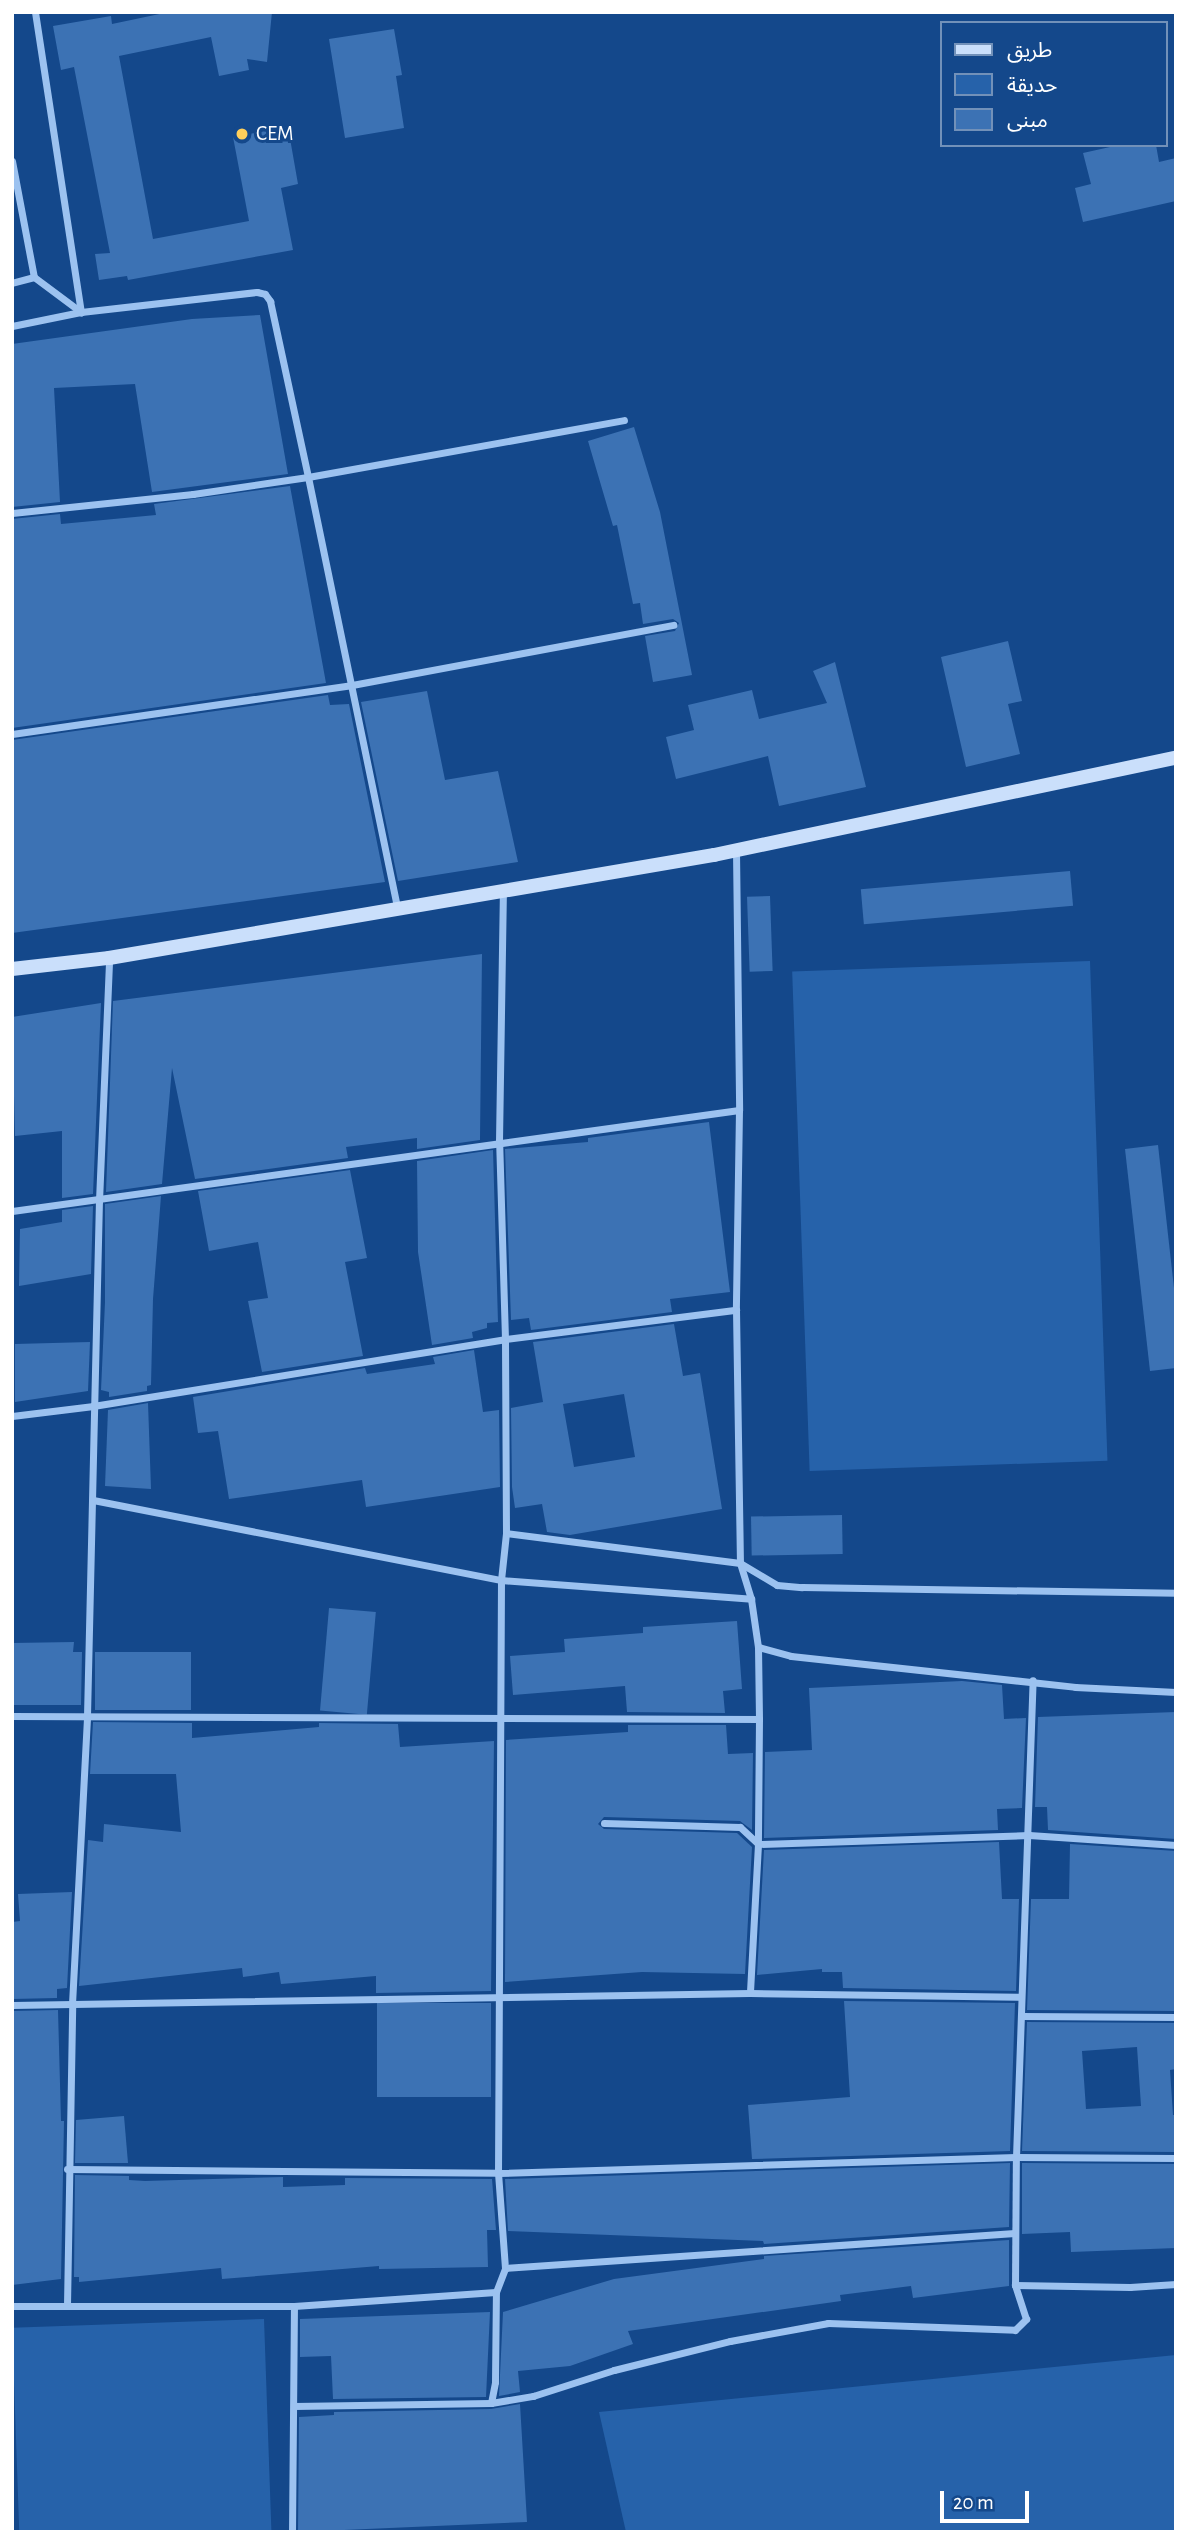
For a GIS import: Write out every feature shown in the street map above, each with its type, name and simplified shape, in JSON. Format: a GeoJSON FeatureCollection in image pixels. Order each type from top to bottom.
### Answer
{"type":"FeatureCollection","features":[{"type":"Feature","properties":{"kind":"main road"},"geometry":{"type":"LineString","coordinates":[[12,968],[109,958],[736,850],[1176,758]]}},
{"type":"Feature","properties":{"kind":"street"},"geometry":{"type":"LineString","coordinates":[[35,12],[81,312]]}},
{"type":"Feature","properties":{"kind":"street"},"geometry":{"type":"LineString","coordinates":[[12,161],[34,277],[81,312]]}},
{"type":"Feature","properties":{"kind":"street"},"geometry":{"type":"LineString","coordinates":[[12,284],[34,277]]}},
{"type":"Feature","properties":{"kind":"street"},"geometry":{"type":"LineString","coordinates":[[12,326],[81,312],[257,292],[265,294],[270,301],[397,908]]}},
{"type":"Feature","properties":{"kind":"street"},"geometry":{"type":"LineString","coordinates":[[12,513],[193,494],[308,477],[624,420]]}},
{"type":"Feature","properties":{"kind":"street"},"geometry":{"type":"LineString","coordinates":[[12,734],[352,685],[673,625]]}},
{"type":"Feature","properties":{"kind":"street"},"geometry":{"type":"LineString","coordinates":[[736,850],[739,1110],[736,1310],[740,1563],[751,1599],[758,1647],[759,1719],[758,1843],[750,1993]]}},
{"type":"Feature","properties":{"kind":"street"},"geometry":{"type":"LineString","coordinates":[[491,2403],[495,2382],[496,2292],[505,2268],[498,2173],[501,1580],[506,1533],[505,1339],[499,1142],[503,890]]}},
{"type":"Feature","properties":{"kind":"street"},"geometry":{"type":"LineString","coordinates":[[67,2305],[67,2169],[72,2004],[87,1716],[93,1406],[109,958]]}},
{"type":"Feature","properties":{"kind":"street"},"geometry":{"type":"LineString","coordinates":[[12,1211],[739,1110]]}},
{"type":"Feature","properties":{"kind":"street"},"geometry":{"type":"LineString","coordinates":[[12,1416],[93,1406],[505,1339],[736,1310]]}},
{"type":"Feature","properties":{"kind":"street"},"geometry":{"type":"LineString","coordinates":[[93,1500],[501,1580],[751,1599]]}},
{"type":"Feature","properties":{"kind":"street"},"geometry":{"type":"LineString","coordinates":[[506,1533],[740,1563],[778,1585],[1176,1593]]}},
{"type":"Feature","properties":{"kind":"street"},"geometry":{"type":"LineString","coordinates":[[758,1647],[791,1656],[1033,1680],[1076,1687],[1176,1692]]}},
{"type":"Feature","properties":{"kind":"street"},"geometry":{"type":"LineString","coordinates":[[294,2406],[491,2403],[533,2396],[614,2370],[730,2341],[828,2323],[1015,2330],[1026,2319],[1016,2284],[1015,2233],[1033,1680]]}},
{"type":"Feature","properties":{"kind":"street"},"geometry":{"type":"LineString","coordinates":[[12,1716],[759,1719]]}},
{"type":"Feature","properties":{"kind":"street"},"geometry":{"type":"LineString","coordinates":[[604,1823],[740,1827],[758,1843],[1028,1835],[1176,1845]]}},
{"type":"Feature","properties":{"kind":"street"},"geometry":{"type":"LineString","coordinates":[[12,2005],[750,1993],[1021,1997]]}},
{"type":"Feature","properties":{"kind":"street"},"geometry":{"type":"LineString","coordinates":[[1021,2016],[1176,2017]]}},
{"type":"Feature","properties":{"kind":"street"},"geometry":{"type":"LineString","coordinates":[[67,2169],[498,2173],[1016,2157],[1176,2158]]}},
{"type":"Feature","properties":{"kind":"street"},"geometry":{"type":"LineString","coordinates":[[505,2268],[1015,2233]]}},
{"type":"Feature","properties":{"kind":"street"},"geometry":{"type":"LineString","coordinates":[[1016,2284],[1043,2287],[1176,2284]]}},
{"type":"Feature","properties":{"kind":"street"},"geometry":{"type":"LineString","coordinates":[[12,2306],[294,2305],[496,2292]]}},
{"type":"Feature","properties":{"kind":"street"},"geometry":{"type":"LineString","coordinates":[[292,2532],[294,2305]]}},
{"type":"Feature","properties":{"kind":"green space"},"geometry":{"type":"Polygon","coordinates":[[[1090,961],[1107,1461],[810,1471],[792,971],[1090,961]]]}},
{"type":"Feature","properties":{"kind":"green space"},"geometry":{"type":"Polygon","coordinates":[[[264,2319],[271,2532],[19,2532],[12,2328],[264,2319]]]}},
{"type":"Feature","properties":{"kind":"green space"},"geometry":{"type":"Polygon","coordinates":[[[1176,2355],[1176,2532],[626,2532],[599,2412],[1176,2355]]]}},
{"type":"Feature","properties":{"kind":"building"},"geometry":{"type":"Polygon","coordinates":[[[169,12],[272,12],[267,62],[247,59],[249,70],[219,76],[211,37],[119,56],[153,239],[249,221],[233,137],[288,127],[298,184],[281,188],[293,250],[128,280],[127,276],[99,280],[95,254],[110,253],[74,67],[61,70],[53,26],[111,16],[112,24],[169,12]]]}},
{"type":"Feature","properties":{"kind":"building"},"geometry":{"type":"Polygon","coordinates":[[[394,29],[402,75],[396,76],[404,128],[345,138],[329,39],[394,29]]]}},
{"type":"Feature","properties":{"kind":"building"},"geometry":{"type":"Polygon","coordinates":[[[1110,147],[1156,147],[1159,162],[1176,158],[1176,201],[1083,222],[1075,188],[1091,184],[1083,153],[1110,147]]]}},
{"type":"Feature","properties":{"kind":"building"},"geometry":{"type":"Polygon","coordinates":[[[260,315],[288,474],[152,492],[135,384],[54,388],[60,502],[12,507],[12,344],[192,319],[260,315]]]}},
{"type":"Feature","properties":{"kind":"building"},"geometry":{"type":"Polygon","coordinates":[[[634,427],[660,512],[692,675],[653,682],[645,636],[675,631],[679,623],[673,619],[643,624],[640,603],[633,604],[617,525],[613,526],[588,441],[634,427]]]}},
{"type":"Feature","properties":{"kind":"building"},"geometry":{"type":"Polygon","coordinates":[[[290,486],[326,683],[12,728],[12,519],[60,514],[61,524],[156,515],[154,504],[290,486]]]}},
{"type":"Feature","properties":{"kind":"building"},"geometry":{"type":"Polygon","coordinates":[[[1008,641],[1022,701],[1008,704],[1020,754],[966,767],[941,657],[1008,641]]]}},
{"type":"Feature","properties":{"kind":"building"},"geometry":{"type":"Polygon","coordinates":[[[835,662],[866,787],[779,806],[768,756],[676,779],[666,737],[694,730],[688,705],[752,690],[759,719],[827,703],[813,671],[835,662]]]}},
{"type":"Feature","properties":{"kind":"building"},"geometry":{"type":"Polygon","coordinates":[[[427,691],[445,780],[498,771],[518,862],[398,881],[361,702],[427,691]]]}},
{"type":"Feature","properties":{"kind":"building"},"geometry":{"type":"Polygon","coordinates":[[[328,695],[330,705],[349,704],[385,882],[12,933],[12,740],[328,695]]]}},
{"type":"Feature","properties":{"kind":"building"},"geometry":{"type":"Polygon","coordinates":[[[1070,871],[1073,906],[864,924],[861,889],[1070,871]]]}},
{"type":"Feature","properties":{"kind":"building"},"geometry":{"type":"Polygon","coordinates":[[[770,896],[773,971],[750,972],[747,897],[770,896]]]}},
{"type":"Feature","properties":{"kind":"building"},"geometry":{"type":"Polygon","coordinates":[[[482,954],[480,1140],[417,1149],[417,1138],[346,1147],[348,1158],[195,1179],[172,1068],[162,1184],[106,1192],[113,1001],[482,954]]]}},
{"type":"Feature","properties":{"kind":"building"},"geometry":{"type":"Polygon","coordinates":[[[101,1003],[93,1194],[62,1198],[62,1131],[15,1136],[12,1017],[101,1003]]]}},
{"type":"Feature","properties":{"kind":"building"},"geometry":{"type":"Polygon","coordinates":[[[709,1122],[730,1292],[670,1299],[672,1312],[531,1330],[529,1318],[511,1320],[505,1149],[588,1142],[588,1138],[709,1122]]]}},
{"type":"Feature","properties":{"kind":"building"},"geometry":{"type":"Polygon","coordinates":[[[1158,1145],[1176,1306],[1176,1368],[1150,1371],[1125,1149],[1158,1145]]]}},
{"type":"Feature","properties":{"kind":"building"},"geometry":{"type":"Polygon","coordinates":[[[493,1150],[498,1322],[487,1323],[487,1328],[472,1332],[473,1338],[432,1345],[418,1252],[417,1161],[493,1150]]]}},
{"type":"Feature","properties":{"kind":"building"},"geometry":{"type":"Polygon","coordinates":[[[350,1170],[367,1258],[345,1262],[363,1356],[262,1372],[248,1301],[268,1298],[258,1242],[209,1251],[198,1191],[350,1170]]]}},
{"type":"Feature","properties":{"kind":"building"},"geometry":{"type":"Polygon","coordinates":[[[161,1196],[153,1299],[151,1385],[147,1386],[147,1391],[109,1397],[109,1392],[101,1390],[105,1302],[105,1204],[161,1196]]]}},
{"type":"Feature","properties":{"kind":"building"},"geometry":{"type":"Polygon","coordinates":[[[93,1206],[91,1274],[19,1286],[20,1229],[62,1222],[62,1210],[93,1206]]]}},
{"type":"Feature","properties":{"kind":"building"},"geometry":{"type":"Polygon","coordinates":[[[674,1324],[683,1376],[700,1373],[722,1509],[570,1535],[547,1532],[542,1504],[515,1508],[512,1487],[511,1408],[543,1402],[533,1342],[674,1324]],[[624,1394],[563,1404],[574,1467],[635,1457],[624,1394]]]}},
{"type":"Feature","properties":{"kind":"building"},"geometry":{"type":"Polygon","coordinates":[[[90,1342],[88,1391],[15,1402],[15,1344],[90,1342]]]}},
{"type":"Feature","properties":{"kind":"building"},"geometry":{"type":"Polygon","coordinates":[[[474,1350],[483,1412],[499,1410],[500,1487],[366,1507],[362,1480],[229,1499],[218,1431],[198,1433],[193,1397],[365,1368],[367,1374],[435,1364],[433,1357],[474,1350]]]}},
{"type":"Feature","properties":{"kind":"building"},"geometry":{"type":"Polygon","coordinates":[[[148,1403],[151,1489],[105,1486],[108,1410],[148,1403]]]}},
{"type":"Feature","properties":{"kind":"building"},"geometry":{"type":"Polygon","coordinates":[[[842,1515],[843,1554],[752,1556],[751,1517],[842,1515]]]}},
{"type":"Feature","properties":{"kind":"building"},"geometry":{"type":"Polygon","coordinates":[[[329,1608],[376,1612],[367,1715],[320,1711],[329,1608]]]}},
{"type":"Feature","properties":{"kind":"building"},"geometry":{"type":"Polygon","coordinates":[[[737,1621],[742,1689],[723,1691],[725,1713],[627,1712],[625,1686],[513,1695],[510,1656],[565,1652],[564,1639],[643,1633],[643,1627],[737,1621]]]}},
{"type":"Feature","properties":{"kind":"building"},"geometry":{"type":"Polygon","coordinates":[[[74,1642],[73,1652],[82,1652],[81,1705],[12,1705],[12,1643],[74,1642]]]}},
{"type":"Feature","properties":{"kind":"building"},"geometry":{"type":"Polygon","coordinates":[[[95,1652],[191,1652],[191,1710],[95,1710],[95,1652]]]}},
{"type":"Feature","properties":{"kind":"building"},"geometry":{"type":"Polygon","coordinates":[[[962,1681],[1002,1685],[1004,1719],[1026,1718],[1022,1808],[997,1809],[998,1830],[764,1838],[765,1752],[812,1750],[809,1688],[962,1681]]]}},
{"type":"Feature","properties":{"kind":"building"},"geometry":{"type":"Polygon","coordinates":[[[1176,1712],[1176,1839],[1048,1830],[1047,1807],[1035,1807],[1038,1717],[1176,1712]]]}},
{"type":"Feature","properties":{"kind":"building"},"geometry":{"type":"Polygon","coordinates":[[[93,1722],[192,1723],[192,1738],[319,1727],[319,1723],[398,1724],[400,1747],[494,1741],[491,1991],[376,1993],[376,1976],[281,1984],[279,1972],[243,1977],[242,1968],[79,1986],[88,1840],[103,1842],[104,1824],[181,1832],[176,1774],[90,1774],[93,1722]]]}},
{"type":"Feature","properties":{"kind":"building"},"geometry":{"type":"Polygon","coordinates":[[[628,1725],[726,1725],[728,1754],[753,1753],[752,1830],[740,1821],[604,1817],[598,1824],[604,1829],[737,1833],[752,1847],[745,1974],[642,1972],[505,1982],[506,1740],[628,1732],[628,1725]]]}},
{"type":"Feature","properties":{"kind":"building"},"geometry":{"type":"Polygon","coordinates":[[[999,1842],[1002,1899],[1019,1899],[1016,1991],[843,1988],[842,1972],[822,1972],[822,1969],[757,1975],[764,1850],[999,1842]]]}},
{"type":"Feature","properties":{"kind":"building"},"geometry":{"type":"Polygon","coordinates":[[[1070,1844],[1176,1851],[1176,2011],[1027,2010],[1031,1899],[1069,1899],[1070,1844]]]}},
{"type":"Feature","properties":{"kind":"building"},"geometry":{"type":"Polygon","coordinates":[[[72,1892],[67,1988],[57,1989],[57,1998],[12,1999],[12,1922],[20,1921],[18,1894],[72,1892]]]}},
{"type":"Feature","properties":{"kind":"building"},"geometry":{"type":"Polygon","coordinates":[[[844,2001],[1015,2003],[1010,2151],[752,2159],[748,2105],[850,2097],[844,2001]]]}},
{"type":"Feature","properties":{"kind":"building"},"geometry":{"type":"Polygon","coordinates":[[[377,2003],[491,2003],[491,2097],[377,2097],[377,2003]]]}},
{"type":"Feature","properties":{"kind":"building"},"geometry":{"type":"Polygon","coordinates":[[[58,2010],[61,2121],[64,2121],[61,2279],[12,2285],[12,2011],[58,2010]]]}},
{"type":"Feature","properties":{"kind":"building"},"geometry":{"type":"Polygon","coordinates":[[[1027,2022],[1176,2023],[1176,2069],[1170,2070],[1173,2115],[1176,2115],[1176,2152],[1022,2151],[1027,2022]],[[1137,2047],[1082,2051],[1086,2109],[1141,2106],[1137,2047]]]}},
{"type":"Feature","properties":{"kind":"building"},"geometry":{"type":"Polygon","coordinates":[[[124,2116],[128,2163],[75,2163],[76,2120],[124,2116]]]}},
{"type":"Feature","properties":{"kind":"building"},"geometry":{"type":"Polygon","coordinates":[[[1010,2163],[1009,2227],[764,2244],[763,2241],[508,2231],[505,2179],[1010,2163]]]}},
{"type":"Feature","properties":{"kind":"building"},"geometry":{"type":"Polygon","coordinates":[[[1022,2163],[1176,2164],[1176,2248],[1071,2252],[1070,2232],[1022,2234],[1022,2163]]]}},
{"type":"Feature","properties":{"kind":"building"},"geometry":{"type":"Polygon","coordinates":[[[75,2175],[129,2176],[129,2180],[145,2181],[283,2177],[283,2187],[345,2185],[345,2178],[492,2179],[496,2230],[487,2230],[488,2267],[379,2269],[379,2266],[222,2279],[221,2268],[79,2282],[79,2277],[74,2277],[75,2175]]]}},
{"type":"Feature","properties":{"kind":"building"},"geometry":{"type":"Polygon","coordinates":[[[1009,2240],[1009,2286],[913,2298],[911,2286],[840,2295],[841,2301],[628,2331],[633,2344],[570,2366],[518,2371],[520,2392],[499,2396],[503,2312],[614,2279],[764,2259],[764,2256],[1009,2240]]]}},
{"type":"Feature","properties":{"kind":"building"},"geometry":{"type":"Polygon","coordinates":[[[490,2312],[486,2397],[333,2399],[331,2356],[300,2357],[300,2319],[490,2312]]]}},
{"type":"Feature","properties":{"kind":"building"},"geometry":{"type":"Polygon","coordinates":[[[520,2404],[527,2522],[298,2532],[299,2417],[334,2415],[334,2412],[491,2409],[520,2404]]]}},
{"type":"Feature","properties":{"kind":"place","name":"CEM"},"geometry":{"type":"Point","coordinates":[242,134]}}]}
